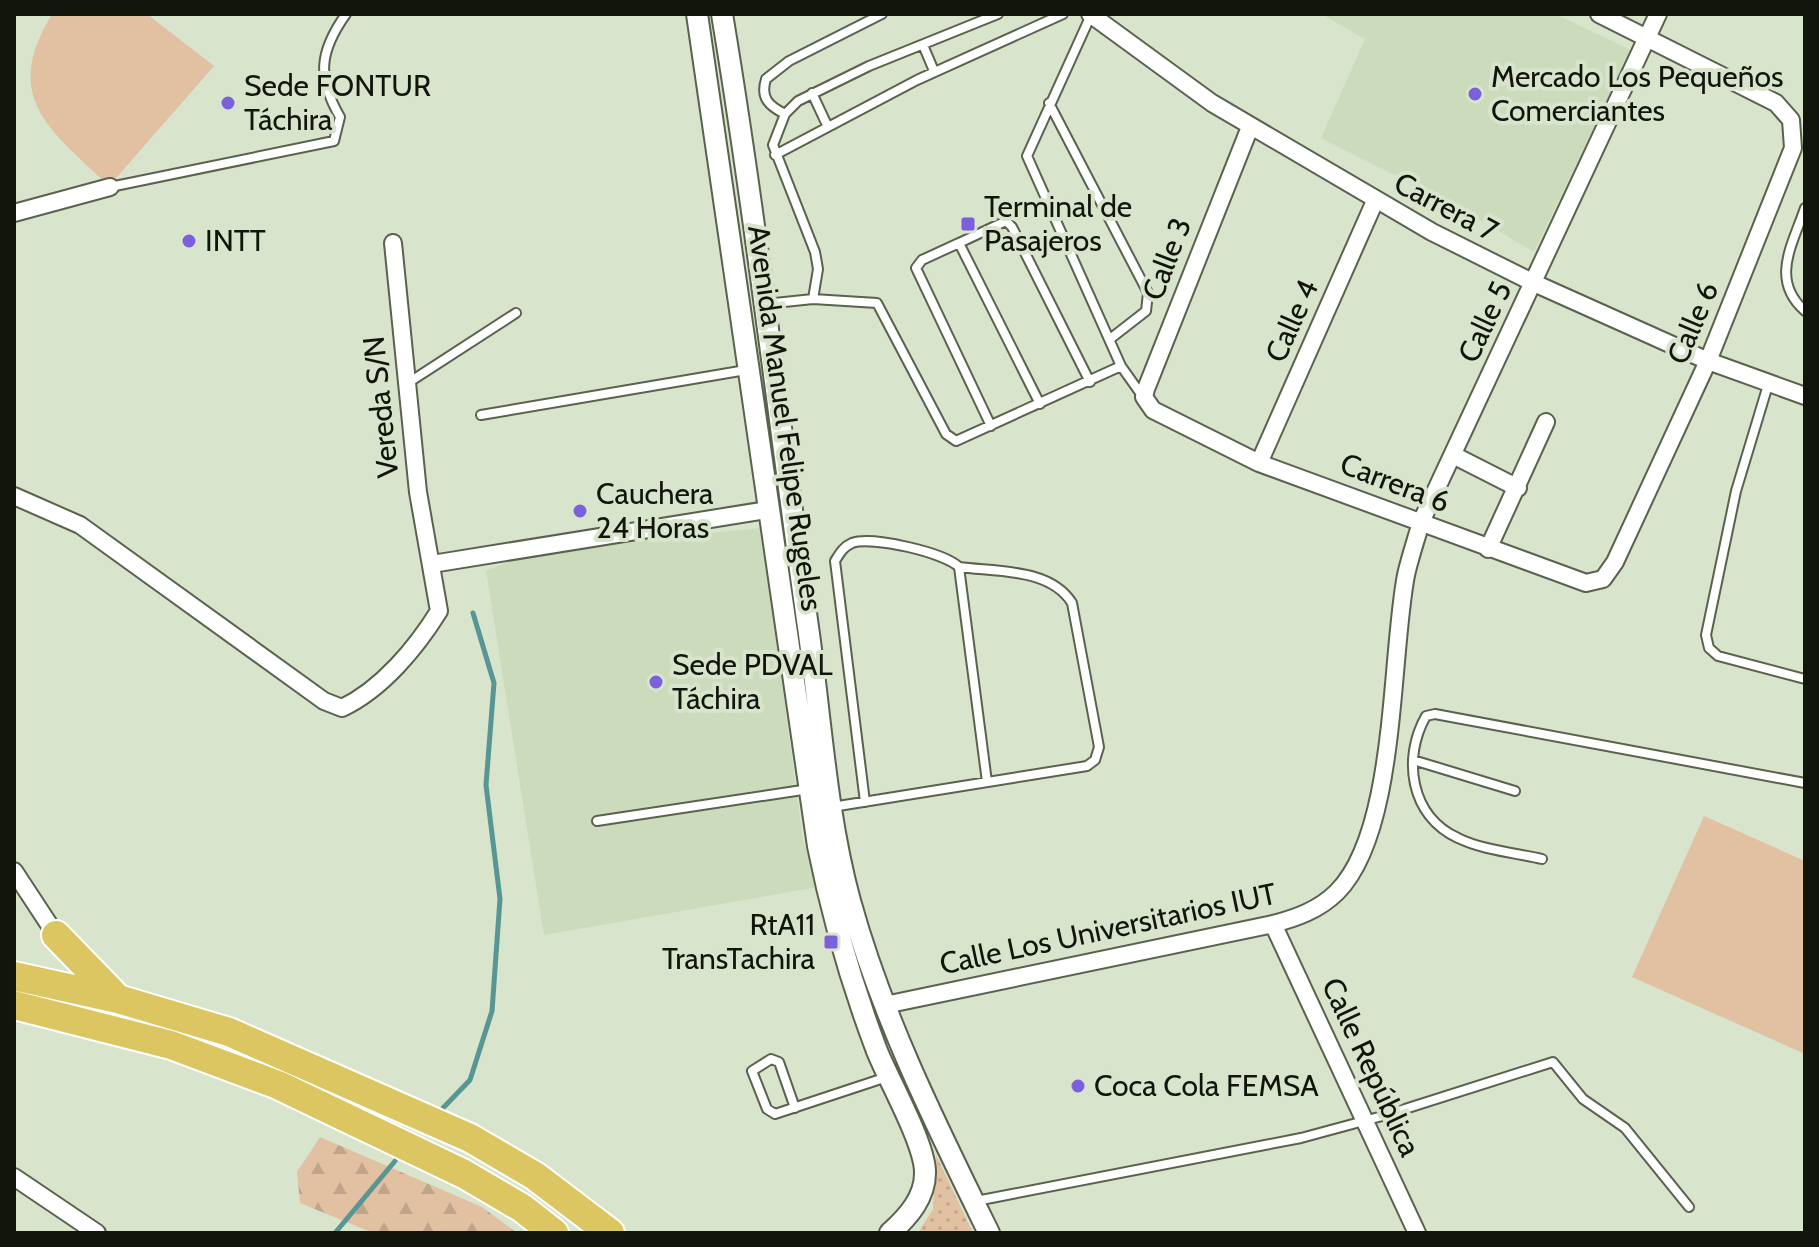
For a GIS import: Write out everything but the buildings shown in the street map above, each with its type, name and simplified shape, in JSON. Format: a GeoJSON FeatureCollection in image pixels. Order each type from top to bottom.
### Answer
{"type":"FeatureCollection","features":[{"type":"Feature","properties":{"kind":"highway"},"geometry":{"type":"LineString","coordinates":[[23,978],[47,970],[57,950],[56,935]]}},
{"type":"Feature","properties":{"kind":"highway"},"geometry":{"type":"LineString","coordinates":[[56,935],[118,999]]}},
{"type":"Feature","properties":{"kind":"highway"},"geometry":{"type":"LineString","coordinates":[[23,978],[118,999],[229,1032],[470,1138],[535,1176],[610,1233]]}},
{"type":"Feature","properties":{"kind":"highway"},"geometry":{"type":"LineString","coordinates":[[14,1005],[171,1045],[278,1085],[464,1174],[522,1208],[554,1233]]}},
{"type":"Feature","properties":{"kind":"street","name":"Avenida Manuel Felipe Rugeles"},"geometry":{"type":"LineString","coordinates":[[697,14],[746,370],[809,789],[829,900],[887,1077],[925,1171],[919,1198],[908,1216],[890,1233]]}},
{"type":"Feature","properties":{"kind":"street","name":"Avenida Manuel Felipe Rugeles"},"geometry":{"type":"LineString","coordinates":[[722,14],[765,304],[832,807],[850,900],[885,1005],[923,1098],[989,1233]]}},
{"type":"Feature","properties":{"kind":"street","name":"Carrera 7"},"geometry":{"type":"LineString","coordinates":[[1090,14],[1250,127],[1375,201],[1534,283],[1708,361],[1805,396]]}},
{"type":"Feature","properties":{"kind":"street"},"geometry":{"type":"LineString","coordinates":[[1599,14],[1646,37]]}},
{"type":"Feature","properties":{"kind":"street","name":"Calle 5"},"geometry":{"type":"LineString","coordinates":[[1421,522],[1658,14]]}},
{"type":"Feature","properties":{"kind":"street","name":"Calle 6"},"geometry":{"type":"LineString","coordinates":[[1615,562],[1708,361],[1793,148],[1791,120],[1776,103],[1646,37]]}},
{"type":"Feature","properties":{"kind":"street","name":"Calle 3"},"geometry":{"type":"LineString","coordinates":[[1148,404],[1250,127]]}},
{"type":"Feature","properties":{"kind":"street"},"geometry":{"type":"LineString","coordinates":[[14,213],[110,187]]}},
{"type":"Feature","properties":{"kind":"street","name":"Calle 4"},"geometry":{"type":"LineString","coordinates":[[1259,463],[1375,201]]}},
{"type":"Feature","properties":{"kind":"street","name":"Vereda S/N"},"geometry":{"type":"LineString","coordinates":[[14,496],[80,525],[324,701],[342,708],[374,688],[428,629],[439,611],[418,492],[393,243]]}},
{"type":"Feature","properties":{"kind":"street","name":"Carrera 6"},"geometry":{"type":"LineString","coordinates":[[1148,404],[1259,463],[1586,583],[1603,579],[1615,562]]}},
{"type":"Feature","properties":{"kind":"street"},"geometry":{"type":"LineString","coordinates":[[1488,549],[1546,422]]}},
{"type":"Feature","properties":{"kind":"street"},"geometry":{"type":"LineString","coordinates":[[1453,455],[1518,488]]}},
{"type":"Feature","properties":{"kind":"street"},"geometry":{"type":"LineString","coordinates":[[432,564],[767,510]]}},
{"type":"Feature","properties":{"kind":"street","name":"Calle Los Universitarios IUT"},"geometry":{"type":"LineString","coordinates":[[885,1005],[1273,924],[1322,905],[1339,891],[1364,847],[1376,807],[1406,574],[1421,522]]}},
{"type":"Feature","properties":{"kind":"street"},"geometry":{"type":"LineString","coordinates":[[14,871],[56,935]]}},
{"type":"Feature","properties":{"kind":"street","name":"Calle República"},"geometry":{"type":"LineString","coordinates":[[1273,924],[1417,1233]]}},
{"type":"Feature","properties":{"kind":"street"},"geometry":{"type":"LineString","coordinates":[[14,1177],[97,1233]]}},
{"type":"Feature","properties":{"kind":"lane"},"geometry":{"type":"LineString","coordinates":[[110,187],[334,141],[340,117],[324,90],[323,69],[334,30],[346,14]]}},
{"type":"Feature","properties":{"kind":"lane"},"geometry":{"type":"LineString","coordinates":[[785,114],[766,101],[763,93],[766,79],[789,61],[882,14]]}},
{"type":"Feature","properties":{"kind":"lane"},"geometry":{"type":"LineString","coordinates":[[813,299],[818,269],[815,252],[775,155],[775,134],[785,114],[812,93],[998,14]]}},
{"type":"Feature","properties":{"kind":"lane"},"geometry":{"type":"LineString","coordinates":[[775,155],[934,71],[1063,14]]}},
{"type":"Feature","properties":{"kind":"lane"},"geometry":{"type":"LineString","coordinates":[[1090,14],[1027,156],[1121,366],[1148,404]]}},
{"type":"Feature","properties":{"kind":"lane"},"geometry":{"type":"LineString","coordinates":[[923,45],[934,71]]}},
{"type":"Feature","properties":{"kind":"lane"},"geometry":{"type":"LineString","coordinates":[[812,93],[827,125]]}},
{"type":"Feature","properties":{"kind":"lane"},"geometry":{"type":"LineString","coordinates":[[1049,103],[1148,293],[1146,311],[1110,339]]}},
{"type":"Feature","properties":{"kind":"lane"},"geometry":{"type":"LineString","coordinates":[[1805,208],[1787,261],[1785,283],[1791,298],[1805,311]]}},
{"type":"Feature","properties":{"kind":"lane"},"geometry":{"type":"LineString","coordinates":[[991,426],[916,268],[922,260],[998,223],[1006,221],[1012,227],[1090,382]]}},
{"type":"Feature","properties":{"kind":"lane"},"geometry":{"type":"LineString","coordinates":[[959,243],[1040,404]]}},
{"type":"Feature","properties":{"kind":"lane"},"geometry":{"type":"LineString","coordinates":[[765,304],[813,299],[877,303],[946,434],[956,441],[1121,366]]}},
{"type":"Feature","properties":{"kind":"lane"},"geometry":{"type":"LineString","coordinates":[[407,383],[516,313]]}},
{"type":"Feature","properties":{"kind":"lane"},"geometry":{"type":"LineString","coordinates":[[481,415],[746,370]]}},
{"type":"Feature","properties":{"kind":"lane"},"geometry":{"type":"LineString","coordinates":[[1768,385],[1736,491],[1706,635],[1709,648],[1718,656],[1805,679]]}},
{"type":"Feature","properties":{"kind":"lane"},"geometry":{"type":"LineString","coordinates":[[832,807],[865,802],[1087,766],[1095,760],[1099,747],[1072,603],[1064,589],[1049,579],[959,567],[948,556],[920,549],[855,542],[841,549],[835,561],[865,802]]}},
{"type":"Feature","properties":{"kind":"lane"},"geometry":{"type":"LineString","coordinates":[[959,567],[987,782]]}},
{"type":"Feature","properties":{"kind":"lane"},"geometry":{"type":"LineString","coordinates":[[1542,859],[1458,838],[1434,821],[1417,797],[1410,769],[1421,724],[1426,716],[1435,714],[1805,783]]}},
{"type":"Feature","properties":{"kind":"lane"},"geometry":{"type":"LineString","coordinates":[[1413,760],[1515,791]]}},
{"type":"Feature","properties":{"kind":"lane"},"geometry":{"type":"LineString","coordinates":[[597,821],[809,789]]}},
{"type":"Feature","properties":{"kind":"lane"},"geometry":{"type":"LineString","coordinates":[[795,1108],[779,1062],[771,1059],[755,1067],[752,1071],[767,1109],[775,1114],[795,1108],[887,1077]]}},
{"type":"Feature","properties":{"kind":"lane"},"geometry":{"type":"LineString","coordinates":[[974,1201],[1301,1138],[1366,1121],[1553,1062],[1583,1099],[1625,1128],[1689,1207]]}},
{"type":"Feature","properties":{"kind":"shaded area","name":"Mercado Los Pequeños Comerciantes"},"geometry":{"type":"Polygon","coordinates":[[[1321,14],[1555,14],[1631,50],[1534,252],[1456,206],[1321,138],[1365,39],[1321,14]]]}},
{"type":"Feature","properties":{"kind":"shaded area"},"geometry":{"type":"Polygon","coordinates":[[[761,528],[803,840],[818,887],[544,935],[486,571],[533,551],[761,528]]]}},
{"type":"Feature","properties":{"kind":"green space"},"geometry":{"type":"Polygon","coordinates":[[[52,14],[147,14],[214,66],[109,186],[52,130],[32,91],[31,69],[37,44],[52,14]]]}},
{"type":"Feature","properties":{"kind":"green space"},"geometry":{"type":"Polygon","coordinates":[[[1704,816],[1805,861],[1805,1054],[1632,977],[1704,816]]]}},
{"type":"Feature","properties":{"kind":"green space"},"geometry":{"type":"Polygon","coordinates":[[[320,1137],[482,1207],[517,1233],[373,1233],[300,1203],[297,1172],[320,1137]]]}},
{"type":"Feature","properties":{"kind":"green space"},"geometry":{"type":"Polygon","coordinates":[[[936,1155],[973,1233],[918,1233],[933,1209],[936,1155]]]}},
{"type":"Feature","properties":{"kind":"waterway"},"geometry":{"type":"LineString","coordinates":[[443,1108],[470,1080],[492,1011],[500,899],[486,785],[494,683],[473,613]]}},
{"type":"Feature","properties":{"kind":"waterway"},"geometry":{"type":"LineString","coordinates":[[335,1233],[395,1161]]}},
{"type":"Feature","properties":{"kind":"place","name":"Mercado Los Pequeños Comerciantes"},"geometry":{"type":"Point","coordinates":[1475,94]}},
{"type":"Feature","properties":{"kind":"place","name":"Sede FONTUR Táchira"},"geometry":{"type":"Point","coordinates":[228,103]}},
{"type":"Feature","properties":{"kind":"place","name":"Terminal de Pasajeros"},"geometry":{"type":"Point","coordinates":[968,224]}},
{"type":"Feature","properties":{"kind":"place","name":"INTT"},"geometry":{"type":"Point","coordinates":[189,241]}},
{"type":"Feature","properties":{"kind":"place","name":"Cauchera 24 Horas"},"geometry":{"type":"Point","coordinates":[580,511]}},
{"type":"Feature","properties":{"kind":"place","name":"Sede PDVAL Táchira"},"geometry":{"type":"Point","coordinates":[656,682]}},
{"type":"Feature","properties":{"kind":"place","name":"RtA11 TransTachira"},"geometry":{"type":"Point","coordinates":[831,942]}},
{"type":"Feature","properties":{"kind":"place","name":"Coca Cola FEMSA"},"geometry":{"type":"Point","coordinates":[1078,1086]}}]}
